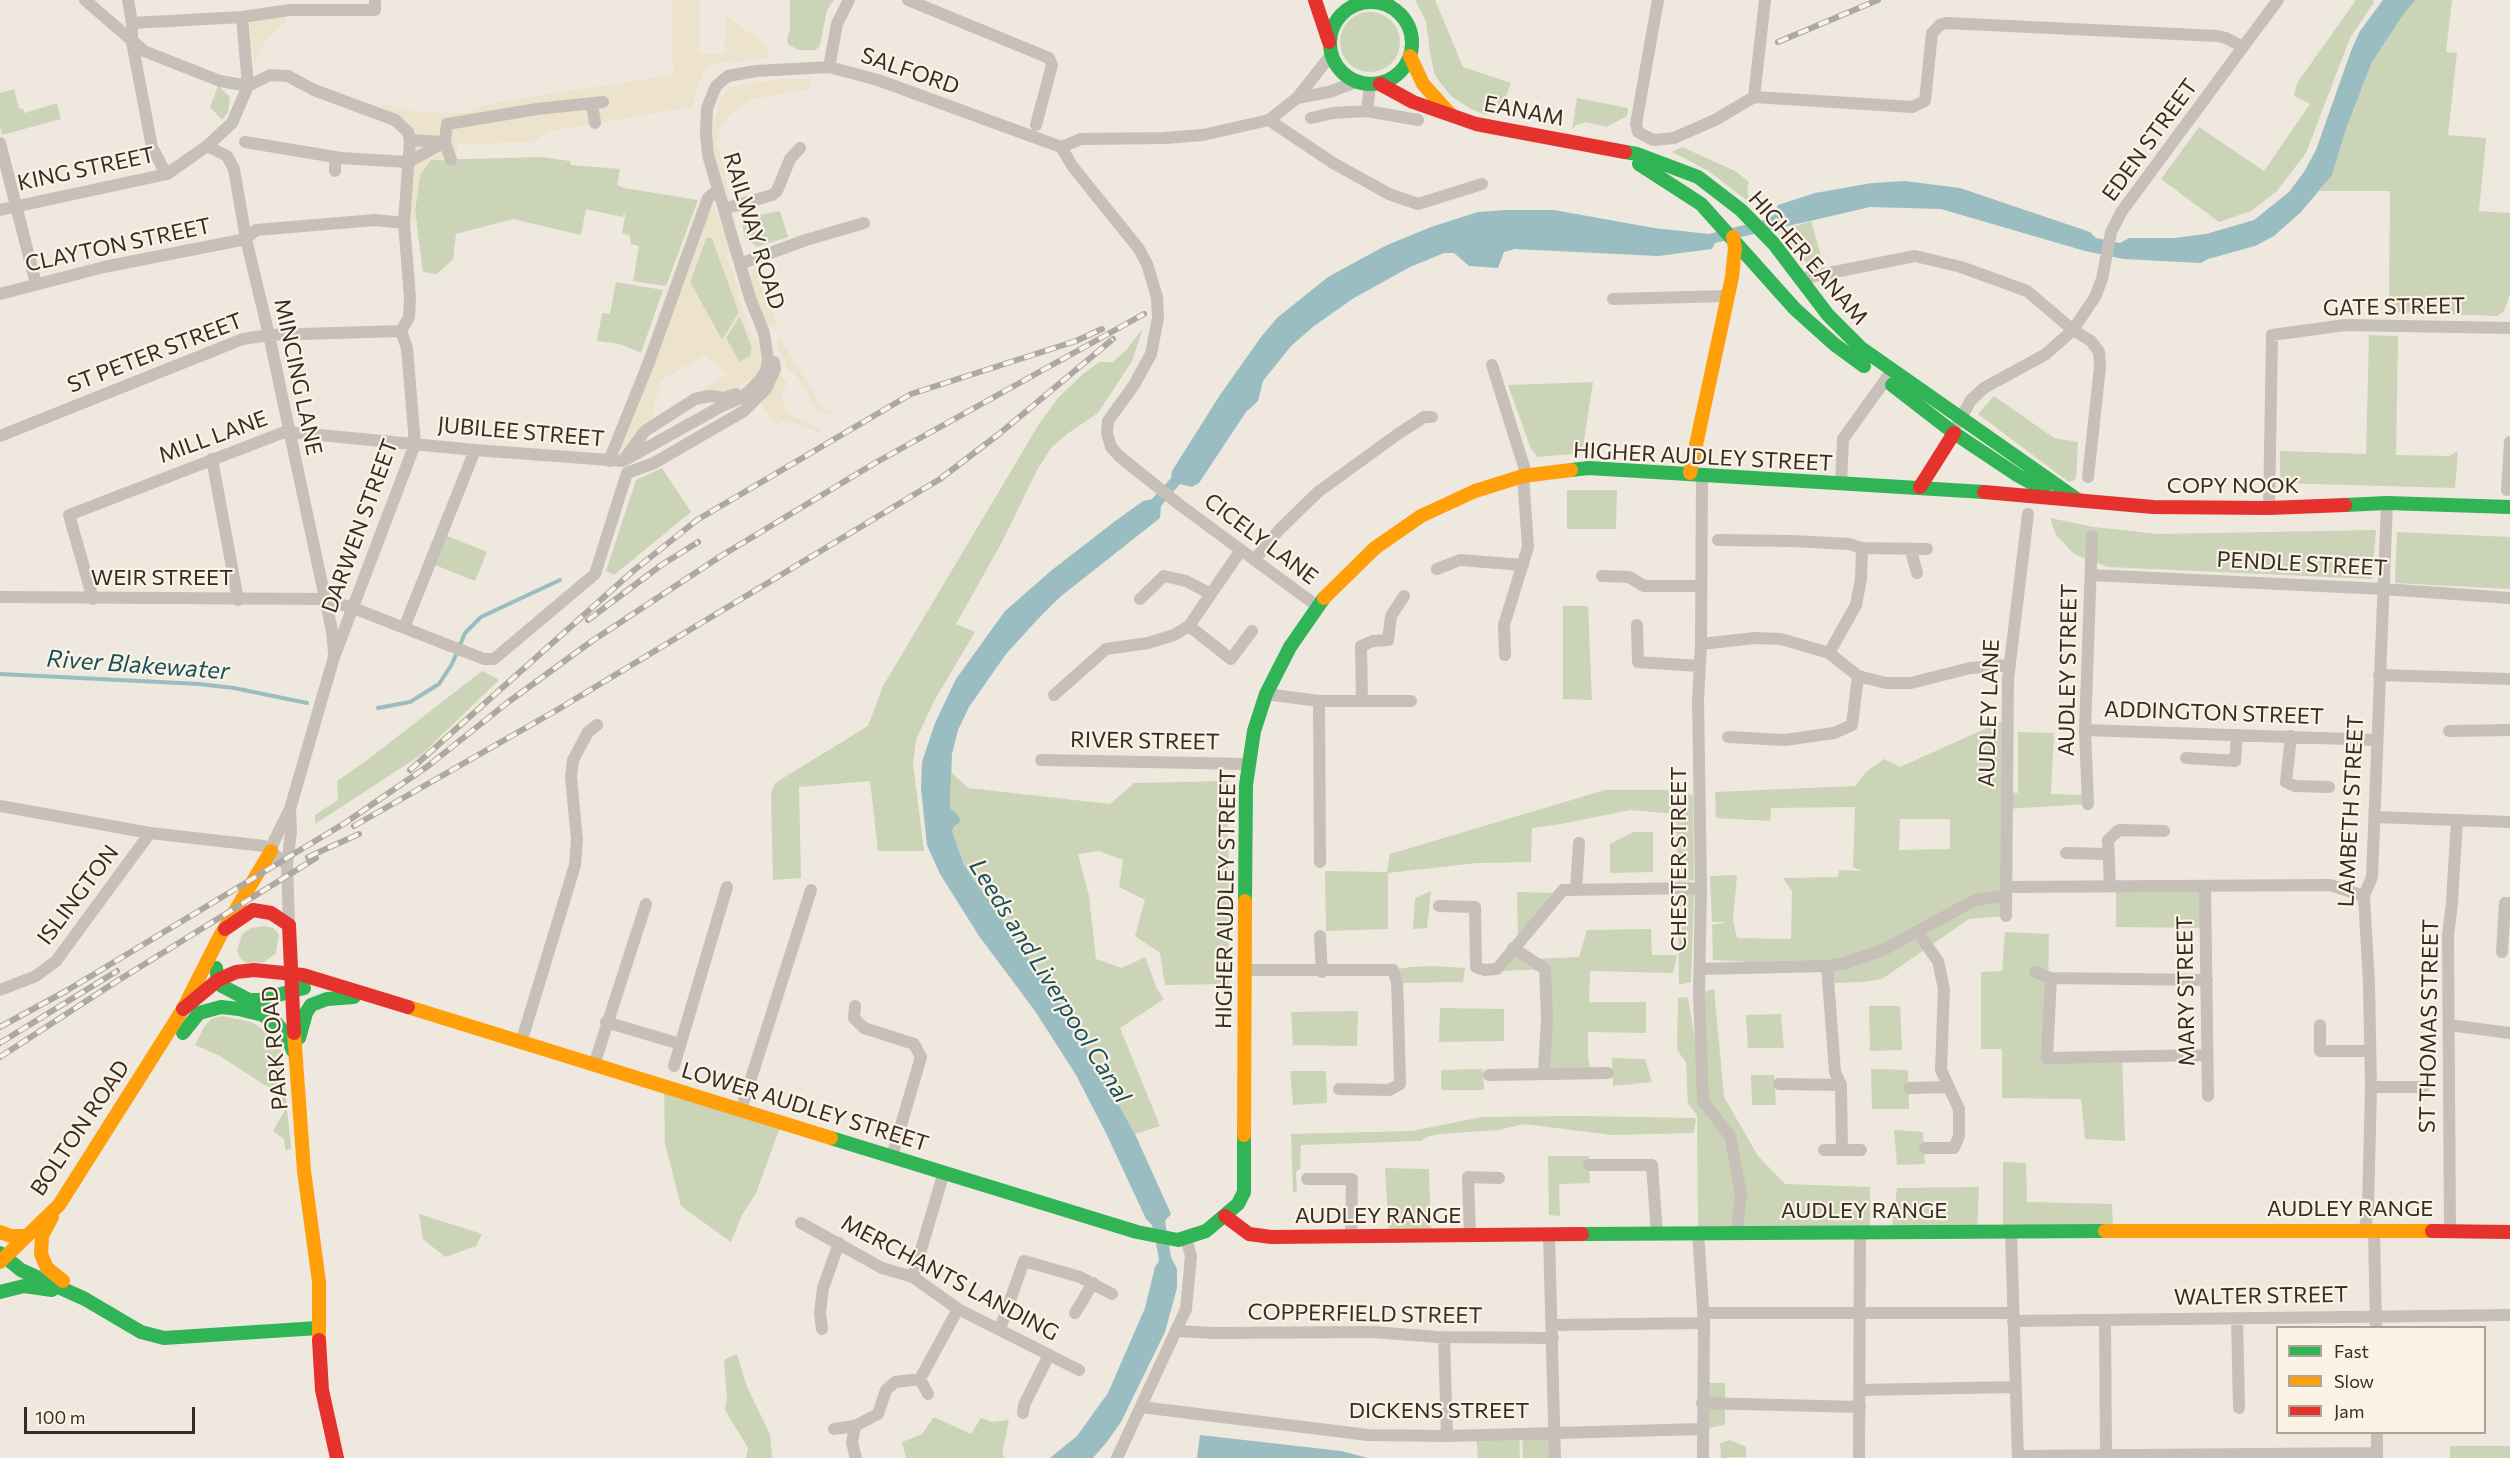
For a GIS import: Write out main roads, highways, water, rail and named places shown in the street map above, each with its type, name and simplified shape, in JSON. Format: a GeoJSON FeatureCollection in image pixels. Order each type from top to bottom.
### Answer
{"type":"FeatureCollection","features":[{"type":"Feature","properties":{"kind":"main road"},"geometry":{"type":"LineString","coordinates":[[1315,0],[1330,49],[1337,67],[1345,76],[1369,83],[1399,74],[1410,56],[1413,42],[1410,28],[1402,15],[1388,2],[1366,1],[1356,4],[1339,17],[1332,29],[1330,49]]}},
{"type":"Feature","properties":{"kind":"main road","name":"EANAM"},"geometry":{"type":"LineString","coordinates":[[1410,56],[1423,84],[1451,115]]}},
{"type":"Feature","properties":{"kind":"main road","name":"EANAM"},"geometry":{"type":"LineString","coordinates":[[1369,83],[1413,102],[1476,124],[1590,146]]}},
{"type":"Feature","properties":{"kind":"main road","name":"HIGHER EANAM"},"geometry":{"type":"LineString","coordinates":[[1590,146],[1655,159],[1698,177],[1741,210],[1774,244],[1828,315],[1889,375],[1954,433],[2017,475],[2063,500]]}},
{"type":"Feature","properties":{"kind":"main road","name":"HIGHER EANAM"},"geometry":{"type":"LineString","coordinates":[[1612,150],[1687,193],[1717,220],[1795,309],[1826,337],[1960,417],[2079,501]]}},
{"type":"Feature","properties":{"kind":"main road"},"geometry":{"type":"LineString","coordinates":[[1696,474],[1737,242]]}},
{"type":"Feature","properties":{"kind":"main road"},"geometry":{"type":"LineString","coordinates":[[1732,277],[1753,262],[1769,259],[1788,262]]}},
{"type":"Feature","properties":{"kind":"main road"},"geometry":{"type":"LineString","coordinates":[[1920,487],[1954,433]]}},
{"type":"Feature","properties":{"kind":"main road","name":"HIGHER AUDLEY STREET"},"geometry":{"type":"LineString","coordinates":[[1226,1216],[1238,1204],[1244,1192],[1246,785],[1254,731],[1266,694],[1286,654],[1317,606],[1357,563],[1421,516],[1474,491],[1525,476],[1589,468],[1920,487],[2079,501]]}},
{"type":"Feature","properties":{"kind":"main road","name":"COPY NOOK"},"geometry":{"type":"LineString","coordinates":[[2079,501],[2153,507],[2269,508],[2387,503],[2510,507]]}},
{"type":"Feature","properties":{"kind":"main road"},"geometry":{"type":"LineString","coordinates":[[183,1009],[265,852]]}},
{"type":"Feature","properties":{"kind":"main road"},"geometry":{"type":"LineString","coordinates":[[258,910],[271,913],[290,931],[309,966],[337,987],[291,990],[259,1000],[249,1000],[229,992],[218,980],[215,956],[222,932],[240,917],[258,910]]}},
{"type":"Feature","properties":{"kind":"main road","name":"PARK ROAD"},"geometry":{"type":"LineString","coordinates":[[290,931],[290,973],[304,1171],[319,1282],[318,1328],[322,1390],[337,1458]]}},
{"type":"Feature","properties":{"kind":"main road","name":"LOWER AUDLEY STREET"},"geometry":{"type":"LineString","coordinates":[[218,980],[228,974],[245,970],[290,973],[319,980],[1137,1232],[1182,1239],[1206,1231],[1226,1216]]}},
{"type":"Feature","properties":{"kind":"main road"},"geometry":{"type":"LineString","coordinates":[[183,1009],[218,980]]}},
{"type":"Feature","properties":{"kind":"main road","name":"LOWER AUDLEY STREET"},"geometry":{"type":"LineString","coordinates":[[295,1056],[306,1013],[311,1005],[334,998],[370,997]]}},
{"type":"Feature","properties":{"kind":"main road"},"geometry":{"type":"LineString","coordinates":[[129,1095],[142,1091],[199,1013],[221,1007],[249,1011],[269,1018],[287,1036],[295,1056]]}},
{"type":"Feature","properties":{"kind":"main road","name":"BOLTON ROAD"},"geometry":{"type":"LineString","coordinates":[[2,1257],[59,1204],[183,1009]]}},
{"type":"Feature","properties":{"kind":"main road"},"geometry":{"type":"LineString","coordinates":[[59,1204],[42,1236],[41,1254],[47,1268],[85,1299]]}},
{"type":"Feature","properties":{"kind":"main road","name":"AUDLEY RANGE"},"geometry":{"type":"LineString","coordinates":[[1226,1216],[1240,1229],[1259,1237],[1550,1236],[1737,1232],[2369,1230],[2510,1232]]}},
{"type":"Feature","properties":{"kind":"main road"},"geometry":{"type":"LineString","coordinates":[[0,1232],[11,1236],[26,1236]]}},
{"type":"Feature","properties":{"kind":"main road"},"geometry":{"type":"LineString","coordinates":[[2,1257],[21,1270],[85,1299],[141,1332],[164,1338],[318,1328]]}},
{"type":"Feature","properties":{"kind":"main road"},"geometry":{"type":"LineString","coordinates":[[277,1329],[311,1306],[319,1282]]}},
{"type":"Feature","properties":{"kind":"main road"},"geometry":{"type":"LineString","coordinates":[[0,1292],[15,1287],[47,1288],[85,1299]]}},
{"type":"Feature","properties":{"kind":"water"},"geometry":{"type":"Polygon","coordinates":[[[2383,0],[2416,0],[2405,12],[2372,62],[2347,126],[2332,175],[2301,212],[2274,236],[2255,246],[2201,263],[2124,259],[2085,251],[1941,209],[1870,207],[1715,243],[1712,249],[1658,256],[1515,249],[1504,252],[1498,268],[1469,266],[1454,253],[1444,253],[1410,267],[1354,298],[1314,326],[1291,346],[1263,381],[1258,401],[1246,412],[1199,483],[1192,487],[1180,484],[1161,506],[1160,518],[1060,597],[1037,620],[1006,654],[969,707],[958,730],[952,754],[950,808],[959,816],[960,822],[954,826],[952,831],[964,865],[1067,1014],[1135,1134],[1171,1214],[1165,1221],[1171,1257],[1177,1269],[1177,1288],[1165,1332],[1121,1422],[1093,1458],[1050,1458],[1077,1436],[1108,1393],[1145,1308],[1155,1267],[1159,1261],[1152,1225],[1146,1219],[1076,1075],[1035,1011],[979,936],[940,874],[927,845],[921,788],[922,762],[935,723],[956,679],[1005,611],[1052,570],[1114,522],[1143,501],[1152,499],[1171,478],[1172,471],[1220,395],[1277,318],[1328,277],[1385,246],[1431,227],[1478,212],[1506,210],[1554,210],[1654,228],[1709,234],[1768,219],[1774,215],[1778,205],[1815,193],[1872,183],[1905,181],[1960,188],[2090,232],[2096,238],[2120,243],[2129,238],[2174,238],[2206,234],[2254,220],[2289,192],[2304,172],[2316,150],[2360,31],[2383,0]]]}},
{"type":"Feature","properties":{"kind":"water"},"geometry":{"type":"Polygon","coordinates":[[[1200,1435],[1341,1451],[1368,1458],[1197,1458],[1200,1435]]]}},
{"type":"Feature","properties":{"kind":"waterway","name":"River Blakewater"},"geometry":{"type":"LineString","coordinates":[[378,708],[410,702],[439,684],[452,664],[465,633],[481,617],[560,580]]}},
{"type":"Feature","properties":{"kind":"waterway","name":"River Blakewater"},"geometry":{"type":"LineString","coordinates":[[0,674],[199,684],[234,688],[307,703]]}},
{"type":"Feature","properties":{"kind":"railway"},"geometry":{"type":"LineString","coordinates":[[1778,42],[1878,0]]}},
{"type":"Feature","properties":{"kind":"railway"},"geometry":{"type":"LineString","coordinates":[[0,1027],[66,991],[345,823],[428,766],[507,703],[592,641],[721,556],[875,463],[1144,314]]}},
{"type":"Feature","properties":{"kind":"railway"},"geometry":{"type":"LineString","coordinates":[[410,770],[632,572],[697,520],[911,394],[1076,341],[1102,329]]}},
{"type":"Feature","properties":{"kind":"railway"},"geometry":{"type":"LineString","coordinates":[[354,826],[557,710],[940,479],[999,434],[1113,339]]}},
{"type":"Feature","properties":{"kind":"railway"},"geometry":{"type":"LineString","coordinates":[[588,620],[660,566],[698,542]]}},
{"type":"Feature","properties":{"kind":"railway"},"geometry":{"type":"LineString","coordinates":[[308,857],[359,834]]}},
{"type":"Feature","properties":{"kind":"railway"},"geometry":{"type":"LineString","coordinates":[[0,1057],[114,983],[316,858]]}},
{"type":"Feature","properties":{"kind":"railway"},"geometry":{"type":"LineString","coordinates":[[0,1043],[117,971]]}},
{"type":"Feature","properties":{"kind":"water label","name":"Leeds and Liverpool Canal"},"geometry":{"type":"Point","coordinates":[1050,981]}}]}
